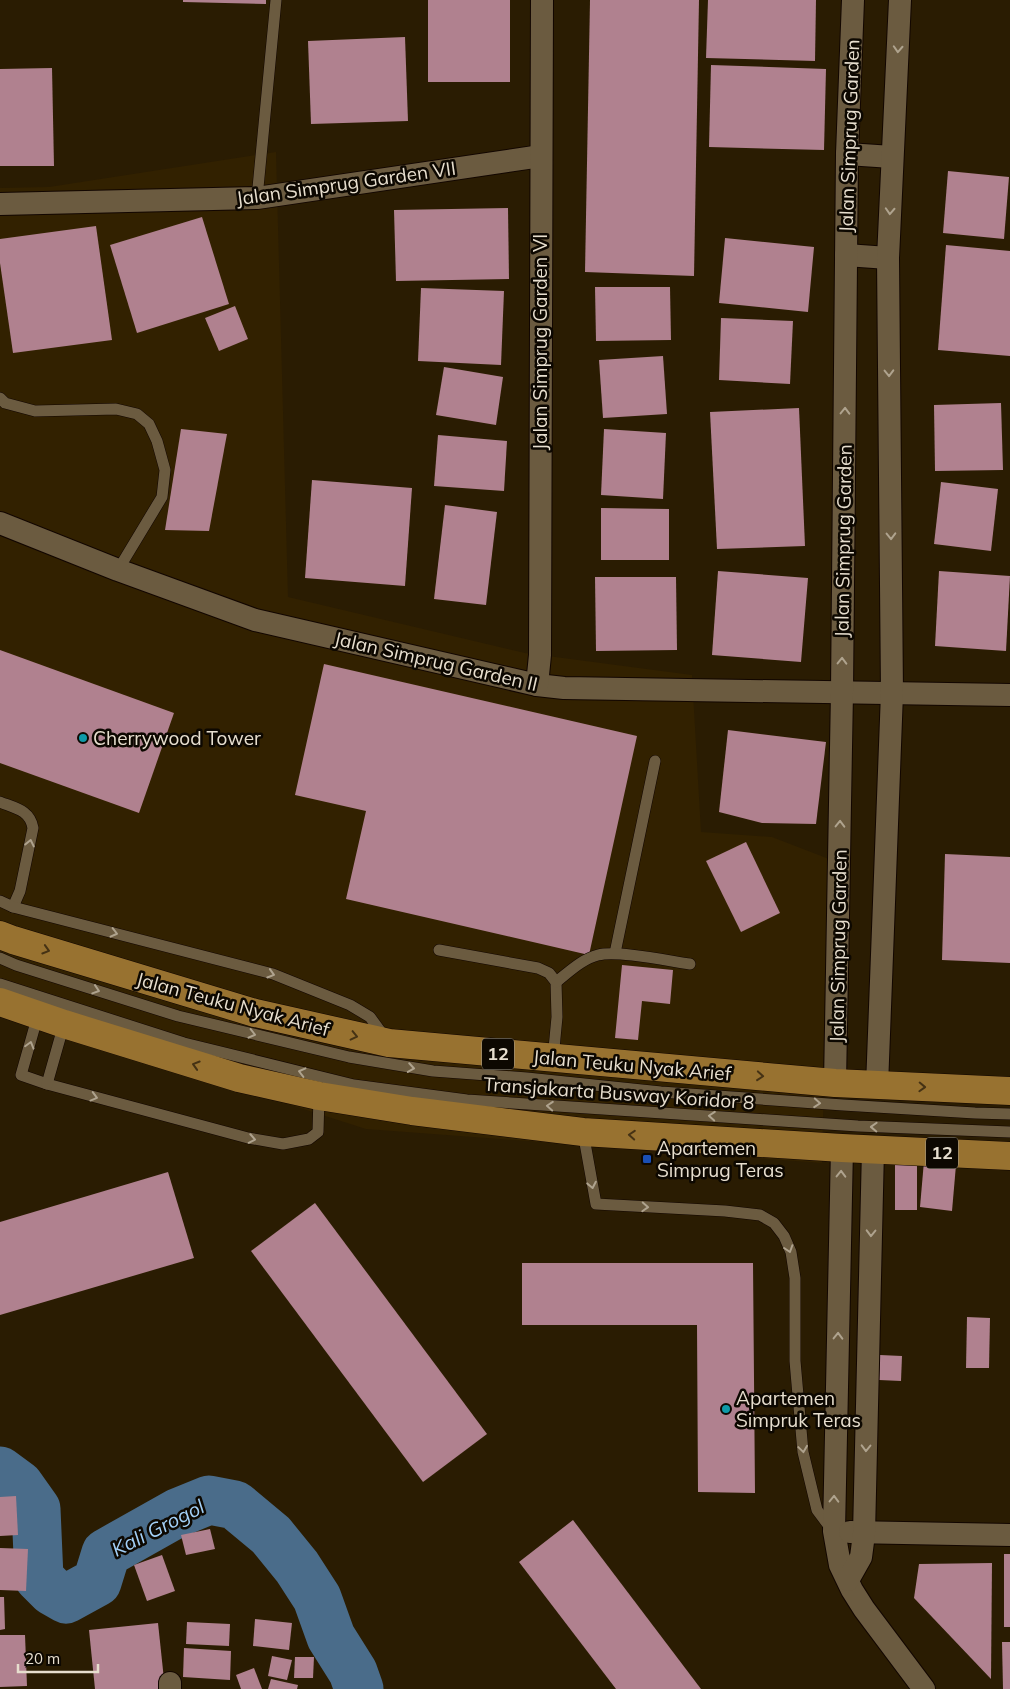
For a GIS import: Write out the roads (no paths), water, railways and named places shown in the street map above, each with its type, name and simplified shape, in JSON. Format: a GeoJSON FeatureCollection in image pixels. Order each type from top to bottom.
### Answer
{"type":"FeatureCollection","features":[{"type":"Feature","properties":{"kind":"highway","name":"Jalan Teuku Nyak Arief"},"geometry":{"type":"LineString","coordinates":[[0,935],[255,1013],[390,1044],[877,1086],[1010,1091]]}},
{"type":"Feature","properties":{"kind":"highway","name":"12"},"geometry":{"type":"LineString","coordinates":[[0,1002],[64,1024],[240,1078],[319,1096],[412,1111],[583,1132],[1010,1156]]}},
{"type":"Feature","properties":{"kind":"street","name":"Jalan Simprug Garden VI"},"geometry":{"type":"LineString","coordinates":[[537,684],[540,655],[540,156],[542,0]]}},
{"type":"Feature","properties":{"kind":"street","name":"Jalan Simprug Garden"},"geometry":{"type":"LineString","coordinates":[[835,1082],[842,692],[847,154],[853,0]]}},
{"type":"Feature","properties":{"kind":"street"},"geometry":{"type":"LineString","coordinates":[[877,1086],[892,693],[888,258],[900,0]]}},
{"type":"Feature","properties":{"kind":"street"},"geometry":{"type":"LineString","coordinates":[[847,154],[892,157]]}},
{"type":"Feature","properties":{"kind":"street","name":"Jalan Simprug Garden VII"},"geometry":{"type":"LineString","coordinates":[[0,204],[257,198],[540,156]]}},
{"type":"Feature","properties":{"kind":"street"},"geometry":{"type":"LineString","coordinates":[[846,255],[888,258]]}},
{"type":"Feature","properties":{"kind":"street","name":"Jalan Simprug Garden II"},"geometry":{"type":"LineString","coordinates":[[0,523],[118,570],[255,620],[537,684],[564,688],[892,693]]}},
{"type":"Feature","properties":{"kind":"street"},"geometry":{"type":"LineString","coordinates":[[892,693],[1010,695]]}},
{"type":"Feature","properties":{"kind":"street"},"geometry":{"type":"LineString","coordinates":[[842,1148],[834,1531],[840,1565],[864,1609],[924,1689]]}},
{"type":"Feature","properties":{"kind":"street"},"geometry":{"type":"LineString","coordinates":[[848,1580],[861,1557],[864,1534],[873,1149]]}},
{"type":"Feature","properties":{"kind":"street"},"geometry":{"type":"LineString","coordinates":[[834,1531],[864,1534],[1010,1535]]}},
{"type":"Feature","properties":{"kind":"lane"},"geometry":{"type":"LineString","coordinates":[[257,198],[276,0]]}},
{"type":"Feature","properties":{"kind":"lane"},"geometry":{"type":"LineString","coordinates":[[0,398],[5,403],[35,411],[116,409],[137,414],[149,424],[157,441],[165,470],[162,496],[118,570]]}},
{"type":"Feature","properties":{"kind":"lane"},"geometry":{"type":"LineString","coordinates":[[615,954],[655,761]]}},
{"type":"Feature","properties":{"kind":"lane"},"geometry":{"type":"LineString","coordinates":[[0,802],[25,812],[32,820],[33,828],[20,891],[13,907]]}},
{"type":"Feature","properties":{"kind":"lane"},"geometry":{"type":"LineString","coordinates":[[0,901],[13,907],[273,974],[350,1005],[370,1017],[390,1044]]}},
{"type":"Feature","properties":{"kind":"lane"},"geometry":{"type":"LineString","coordinates":[[439,950],[538,968],[549,973],[556,982],[557,1017],[553,1059]]}},
{"type":"Feature","properties":{"kind":"lane"},"geometry":{"type":"LineString","coordinates":[[556,982],[583,961],[598,954],[615,954],[690,964]]}},
{"type":"Feature","properties":{"kind":"lane","name":"Transjakarta Busway Koridor 8"},"geometry":{"type":"LineString","coordinates":[[0,958],[178,1016],[349,1057],[433,1071],[527,1078],[709,1096],[1010,1114]]}},
{"type":"Feature","properties":{"kind":"lane","name":"Transjakarta Busway Koridor 8"},"geometry":{"type":"LineString","coordinates":[[0,984],[184,1042],[354,1085],[467,1100],[858,1126],[1010,1132]]}},
{"type":"Feature","properties":{"kind":"lane"},"geometry":{"type":"LineString","coordinates":[[38,1014],[21,1075],[47,1084],[248,1138],[283,1144],[309,1139],[318,1132],[319,1096]]}},
{"type":"Feature","properties":{"kind":"lane"},"geometry":{"type":"LineString","coordinates":[[47,1084],[64,1024]]}},
{"type":"Feature","properties":{"kind":"lane"},"geometry":{"type":"LineString","coordinates":[[583,1132],[596,1204],[725,1211],[760,1215],[774,1223],[784,1236],[791,1252],[795,1278],[795,1361],[803,1452],[817,1510],[834,1531]]}},
{"type":"Feature","properties":{"kind":"waterway","name":"Kali Grogol"},"geometry":{"type":"LineString","coordinates":[[0,1471],[19,1485],[36,1509],[39,1578],[52,1591],[66,1599],[97,1582],[106,1553],[177,1513],[209,1500],[235,1505],[271,1535],[297,1567],[317,1598],[331,1637],[353,1672],[359,1689]]}},
{"type":"Feature","properties":{"kind":"place","name":"Cherrywood Tower"},"geometry":{"type":"Point","coordinates":[83,738]}},
{"type":"Feature","properties":{"kind":"place","name":"Apartemen Simprug Teras"},"geometry":{"type":"Point","coordinates":[647,1159]}},
{"type":"Feature","properties":{"kind":"place","name":"Apartemen Simpruk Teras"},"geometry":{"type":"Point","coordinates":[726,1409]}}]}
